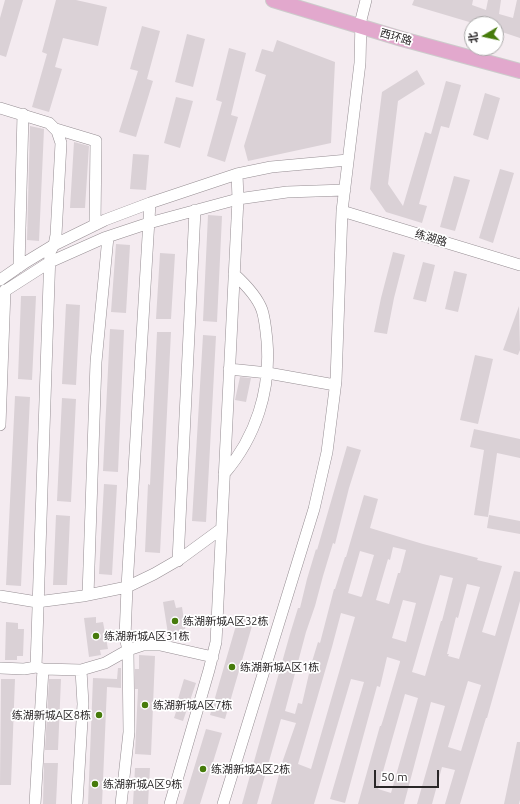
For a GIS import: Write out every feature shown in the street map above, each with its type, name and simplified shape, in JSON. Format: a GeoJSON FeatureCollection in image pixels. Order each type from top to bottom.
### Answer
{"type":"FeatureCollection","features":[{"type":"Feature","properties":{"kind":"main road","name":"西环路"},"geometry":{"type":"LineString","coordinates":[[273,0],[361,23],[520,72]]}},
{"type":"Feature","properties":{"kind":"street","name":"西环路"},"geometry":{"type":"LineString","coordinates":[[297,0],[361,23],[520,65]]}},
{"type":"Feature","properties":{"kind":"street"},"geometry":{"type":"LineString","coordinates":[[223,804],[314,509],[327,452],[335,385],[342,211],[360,63],[361,23],[366,0]]}},
{"type":"Feature","properties":{"kind":"street"},"geometry":{"type":"LineString","coordinates":[[0,108],[23,114],[49,123],[56,129],[96,141],[100,223],[106,238],[96,362],[88,595]]}},
{"type":"Feature","properties":{"kind":"street"},"geometry":{"type":"LineString","coordinates":[[19,267],[23,114]]}},
{"type":"Feature","properties":{"kind":"street"},"geometry":{"type":"LineString","coordinates":[[35,804],[39,668],[37,602],[50,252],[54,245],[56,235],[61,143],[56,129]]}},
{"type":"Feature","properties":{"kind":"street"},"geometry":{"type":"LineString","coordinates":[[0,280],[54,245],[100,223],[150,203],[237,174],[278,165],[348,160]]}},
{"type":"Feature","properties":{"kind":"street"},"geometry":{"type":"LineString","coordinates":[[170,804],[213,657],[216,642],[238,199],[237,174]]}},
{"type":"Feature","properties":{"kind":"street"},"geometry":{"type":"LineString","coordinates":[[0,426],[3,292],[50,262],[106,238],[149,224],[238,199],[286,192],[345,190]]}},
{"type":"Feature","properties":{"kind":"street"},"geometry":{"type":"LineString","coordinates":[[121,804],[129,732],[128,650],[125,637],[150,203]]}},
{"type":"Feature","properties":{"kind":"street"},"geometry":{"type":"LineString","coordinates":[[178,561],[196,210]]}},
{"type":"Feature","properties":{"kind":"street","name":"练湖路"},"geometry":{"type":"LineString","coordinates":[[342,211],[520,265]]}},
{"type":"Feature","properties":{"kind":"street"},"geometry":{"type":"LineString","coordinates":[[224,474],[236,459],[253,428],[266,387],[268,374],[266,332],[262,310],[246,285],[234,274]]}},
{"type":"Feature","properties":{"kind":"street"},"geometry":{"type":"LineString","coordinates":[[229,370],[268,374],[335,385]]}},
{"type":"Feature","properties":{"kind":"street"},"geometry":{"type":"LineString","coordinates":[[0,596],[37,602],[88,595],[127,587],[178,561],[221,529]]}},
{"type":"Feature","properties":{"kind":"street"},"geometry":{"type":"LineString","coordinates":[[0,668],[81,670],[105,663],[128,650],[143,645],[160,645],[213,657]]}},
{"type":"Feature","properties":{"kind":"street"},"geometry":{"type":"LineString","coordinates":[[77,804],[83,704],[81,670]]}},
{"type":"Feature","properties":{"kind":"building"},"geometry":{"type":"Polygon","coordinates":[[[5,0],[23,0],[6,57],[0,55],[0,18],[5,0]]]}},
{"type":"Feature","properties":{"kind":"building"},"geometry":{"type":"Polygon","coordinates":[[[56,0],[76,0],[107,7],[98,46],[63,38],[55,67],[62,69],[49,112],[32,107],[47,54],[42,52],[56,0]]]}},
{"type":"Feature","properties":{"kind":"building"},"geometry":{"type":"Polygon","coordinates":[[[414,0],[473,0],[472,5],[486,10],[488,0],[501,0],[499,14],[513,18],[517,0],[520,0],[520,38],[504,33],[504,16],[464,16],[464,20],[412,5],[414,0]]]}},
{"type":"Feature","properties":{"kind":"building"},"geometry":{"type":"Polygon","coordinates":[[[142,26],[160,31],[147,79],[153,81],[136,137],[119,132],[138,71],[130,69],[142,26]]]}},
{"type":"Feature","properties":{"kind":"building"},"geometry":{"type":"Polygon","coordinates":[[[187,34],[205,39],[193,87],[175,82],[187,34]]]}},
{"type":"Feature","properties":{"kind":"building"},"geometry":{"type":"Polygon","coordinates":[[[277,40],[335,62],[331,143],[248,161],[244,146],[266,75],[255,71],[262,49],[273,52],[277,40]]]}},
{"type":"Feature","properties":{"kind":"building"},"geometry":{"type":"Polygon","coordinates":[[[229,48],[246,53],[231,115],[238,117],[225,162],[207,156],[222,102],[216,100],[229,48]]]}},
{"type":"Feature","properties":{"kind":"building"},"geometry":{"type":"Polygon","coordinates":[[[417,70],[425,84],[398,101],[388,184],[403,206],[425,132],[431,134],[446,81],[461,85],[449,128],[441,126],[419,204],[427,206],[422,223],[386,212],[370,189],[382,92],[417,70]]]}},
{"type":"Feature","properties":{"kind":"building"},"geometry":{"type":"Polygon","coordinates":[[[485,93],[500,98],[488,140],[473,135],[485,93]]]}},
{"type":"Feature","properties":{"kind":"building"},"geometry":{"type":"Polygon","coordinates":[[[176,97],[193,101],[180,148],[164,143],[176,97]]]}},
{"type":"Feature","properties":{"kind":"building"},"geometry":{"type":"Polygon","coordinates":[[[30,126],[44,129],[39,241],[27,240],[30,126]]]}},
{"type":"Feature","properties":{"kind":"building"},"geometry":{"type":"Polygon","coordinates":[[[74,142],[89,146],[85,208],[70,208],[74,142]]]}},
{"type":"Feature","properties":{"kind":"building"},"geometry":{"type":"Polygon","coordinates":[[[133,154],[149,155],[146,190],[130,189],[133,154]]]}},
{"type":"Feature","properties":{"kind":"building"},"geometry":{"type":"Polygon","coordinates":[[[500,169],[514,173],[493,243],[479,238],[500,169]]]}},
{"type":"Feature","properties":{"kind":"building"},"geometry":{"type":"Polygon","coordinates":[[[454,176],[470,180],[455,231],[440,227],[454,176]]]}},
{"type":"Feature","properties":{"kind":"building"},"geometry":{"type":"Polygon","coordinates":[[[208,215],[222,216],[217,322],[203,321],[208,215]]]}},
{"type":"Feature","properties":{"kind":"building"},"geometry":{"type":"Polygon","coordinates":[[[116,244],[130,245],[126,313],[111,312],[116,244]]]}},
{"type":"Feature","properties":{"kind":"building"},"geometry":{"type":"Polygon","coordinates":[[[393,252],[405,255],[387,334],[374,332],[381,298],[393,252]]]}},
{"type":"Feature","properties":{"kind":"building"},"geometry":{"type":"Polygon","coordinates":[[[160,253],[175,254],[171,319],[156,319],[160,253]]]}},
{"type":"Feature","properties":{"kind":"building"},"geometry":{"type":"Polygon","coordinates":[[[423,262],[435,265],[426,302],[413,299],[423,262]]]}},
{"type":"Feature","properties":{"kind":"building"},"geometry":{"type":"Polygon","coordinates":[[[454,271],[467,274],[458,312],[445,309],[454,271]]]}},
{"type":"Feature","properties":{"kind":"building"},"geometry":{"type":"Polygon","coordinates":[[[21,296],[36,296],[32,380],[18,379],[21,296]]]}},
{"type":"Feature","properties":{"kind":"building"},"geometry":{"type":"Polygon","coordinates":[[[66,304],[80,305],[76,385],[62,384],[66,304]]]}},
{"type":"Feature","properties":{"kind":"building"},"geometry":{"type":"Polygon","coordinates":[[[519,306],[520,350],[518,355],[503,350],[519,306]]]}},
{"type":"Feature","properties":{"kind":"building"},"geometry":{"type":"Polygon","coordinates":[[[110,329],[124,330],[118,472],[103,471],[110,329]]]}},
{"type":"Feature","properties":{"kind":"building"},"geometry":{"type":"Polygon","coordinates":[[[157,332],[171,332],[160,553],[145,552],[148,484],[150,485],[157,332]]]}},
{"type":"Feature","properties":{"kind":"building"},"geometry":{"type":"Polygon","coordinates":[[[203,335],[216,336],[206,522],[192,521],[203,335]]]}},
{"type":"Feature","properties":{"kind":"building"},"geometry":{"type":"Polygon","coordinates":[[[475,355],[493,359],[478,424],[460,420],[475,355]]]}},
{"type":"Feature","properties":{"kind":"building"},"geometry":{"type":"Polygon","coordinates":[[[240,377],[251,378],[246,402],[235,400],[240,377]]]}},
{"type":"Feature","properties":{"kind":"building"},"geometry":{"type":"Polygon","coordinates":[[[15,396],[30,397],[21,586],[6,585],[15,396]]]}},
{"type":"Feature","properties":{"kind":"building"},"geometry":{"type":"Polygon","coordinates":[[[62,398],[76,399],[71,502],[57,501],[62,398]]]}},
{"type":"Feature","properties":{"kind":"building"},"geometry":{"type":"Polygon","coordinates":[[[474,429],[520,439],[520,458],[497,453],[488,517],[474,515],[484,450],[470,447],[474,429]]]}},
{"type":"Feature","properties":{"kind":"building"},"geometry":{"type":"Polygon","coordinates":[[[347,446],[361,450],[349,488],[335,544],[333,543],[306,632],[285,711],[295,714],[298,703],[302,704],[311,665],[318,642],[320,643],[334,589],[346,557],[364,495],[378,499],[370,528],[502,566],[482,632],[495,636],[514,571],[520,572],[520,601],[487,718],[460,804],[445,804],[455,770],[442,767],[432,804],[417,804],[445,706],[431,702],[404,804],[358,804],[400,662],[387,657],[380,687],[377,686],[345,803],[330,799],[364,682],[351,679],[314,804],[271,804],[283,760],[296,723],[281,719],[257,804],[242,804],[290,634],[298,608],[300,608],[307,579],[316,549],[317,550],[347,446]],[[393,547],[390,560],[388,559],[376,600],[389,604],[406,550],[393,547]],[[360,551],[348,593],[361,597],[374,555],[360,551]],[[440,575],[412,672],[425,676],[442,621],[453,578],[440,575]],[[467,584],[458,618],[456,617],[447,654],[449,654],[448,656],[459,659],[480,587],[467,584]],[[403,600],[392,638],[406,642],[416,603],[403,600]],[[341,613],[298,764],[311,769],[355,617],[341,613]],[[468,681],[448,747],[461,751],[481,685],[468,681]],[[405,694],[378,789],[391,793],[418,698],[405,694]]]}},
{"type":"Feature","properties":{"kind":"building"},"geometry":{"type":"Polygon","coordinates":[[[104,484],[117,485],[112,575],[99,574],[104,484]]]}},
{"type":"Feature","properties":{"kind":"building"},"geometry":{"type":"Polygon","coordinates":[[[56,515],[70,516],[67,585],[53,585],[56,515]]]}},
{"type":"Feature","properties":{"kind":"building"},"geometry":{"type":"Polygon","coordinates":[[[489,515],[520,521],[520,534],[487,528],[489,515]]]}},
{"type":"Feature","properties":{"kind":"building","name":"练湖新城A区32栋"},"geometry":{"type":"Polygon","coordinates":[[[174,600],[176,608],[182,607],[186,634],[179,635],[180,640],[173,641],[169,640],[163,602],[174,600]]]}},
{"type":"Feature","properties":{"kind":"building","name":"练湖新城A区1栋"},"geometry":{"type":"Polygon","coordinates":[[[239,615],[254,619],[225,719],[210,715],[239,615]]]}},
{"type":"Feature","properties":{"kind":"building","name":"练湖新城A区31栋"},"geometry":{"type":"Polygon","coordinates":[[[96,617],[96,623],[103,622],[108,649],[100,650],[101,655],[89,657],[84,618],[96,617]]]}},
{"type":"Feature","properties":{"kind":"building"},"geometry":{"type":"Polygon","coordinates":[[[6,622],[18,623],[18,629],[24,629],[23,656],[17,656],[17,660],[5,660],[6,622]]]}},
{"type":"Feature","properties":{"kind":"building","name":"练湖新城A区7栋"},"geometry":{"type":"Polygon","coordinates":[[[139,655],[155,656],[151,755],[135,754],[138,689],[135,689],[135,669],[139,669],[139,655]]]}},
{"type":"Feature","properties":{"kind":"building"},"geometry":{"type":"Polygon","coordinates":[[[118,668],[121,668],[121,688],[107,687],[102,804],[88,804],[93,678],[117,679],[118,668]]]}},
{"type":"Feature","properties":{"kind":"building"},"geometry":{"type":"Polygon","coordinates":[[[1,679],[15,679],[11,785],[0,785],[1,679]]]}},
{"type":"Feature","properties":{"kind":"building"},"geometry":{"type":"Polygon","coordinates":[[[49,679],[61,679],[58,750],[45,750],[49,679]]]}},
{"type":"Feature","properties":{"kind":"building"},"geometry":{"type":"Polygon","coordinates":[[[184,679],[196,683],[183,721],[174,718],[180,700],[178,699],[184,679]]]}},
{"type":"Feature","properties":{"kind":"building","name":"练湖新城A区2栋"},"geometry":{"type":"Polygon","coordinates":[[[206,729],[222,733],[200,804],[183,804],[206,729]]]}},
{"type":"Feature","properties":{"kind":"building"},"geometry":{"type":"Polygon","coordinates":[[[517,742],[520,742],[520,800],[519,804],[504,804],[517,742]]]}},
{"type":"Feature","properties":{"kind":"building"},"geometry":{"type":"Polygon","coordinates":[[[44,763],[58,763],[56,804],[43,804],[44,763]]]}},
{"type":"Feature","properties":{"kind":"building"},"geometry":{"type":"Polygon","coordinates":[[[135,768],[150,768],[148,804],[133,804],[135,768]]]}},
{"type":"Feature","properties":{"kind":"place","name":"练湖新城A区32栋"},"geometry":{"type":"Point","coordinates":[175,621]}},
{"type":"Feature","properties":{"kind":"place","name":"练湖新城A区31栋"},"geometry":{"type":"Point","coordinates":[96,636]}},
{"type":"Feature","properties":{"kind":"place","name":"练湖新城A区1栋"},"geometry":{"type":"Point","coordinates":[232,667]}},
{"type":"Feature","properties":{"kind":"place","name":"练湖新城A区7栋"},"geometry":{"type":"Point","coordinates":[145,705]}},
{"type":"Feature","properties":{"kind":"place","name":"练湖新城A区8栋"},"geometry":{"type":"Point","coordinates":[99,715]}},
{"type":"Feature","properties":{"kind":"place","name":"练湖新城A区2栋"},"geometry":{"type":"Point","coordinates":[203,769]}},
{"type":"Feature","properties":{"kind":"place","name":"练湖新城A区9栋"},"geometry":{"type":"Point","coordinates":[95,784]}}]}
